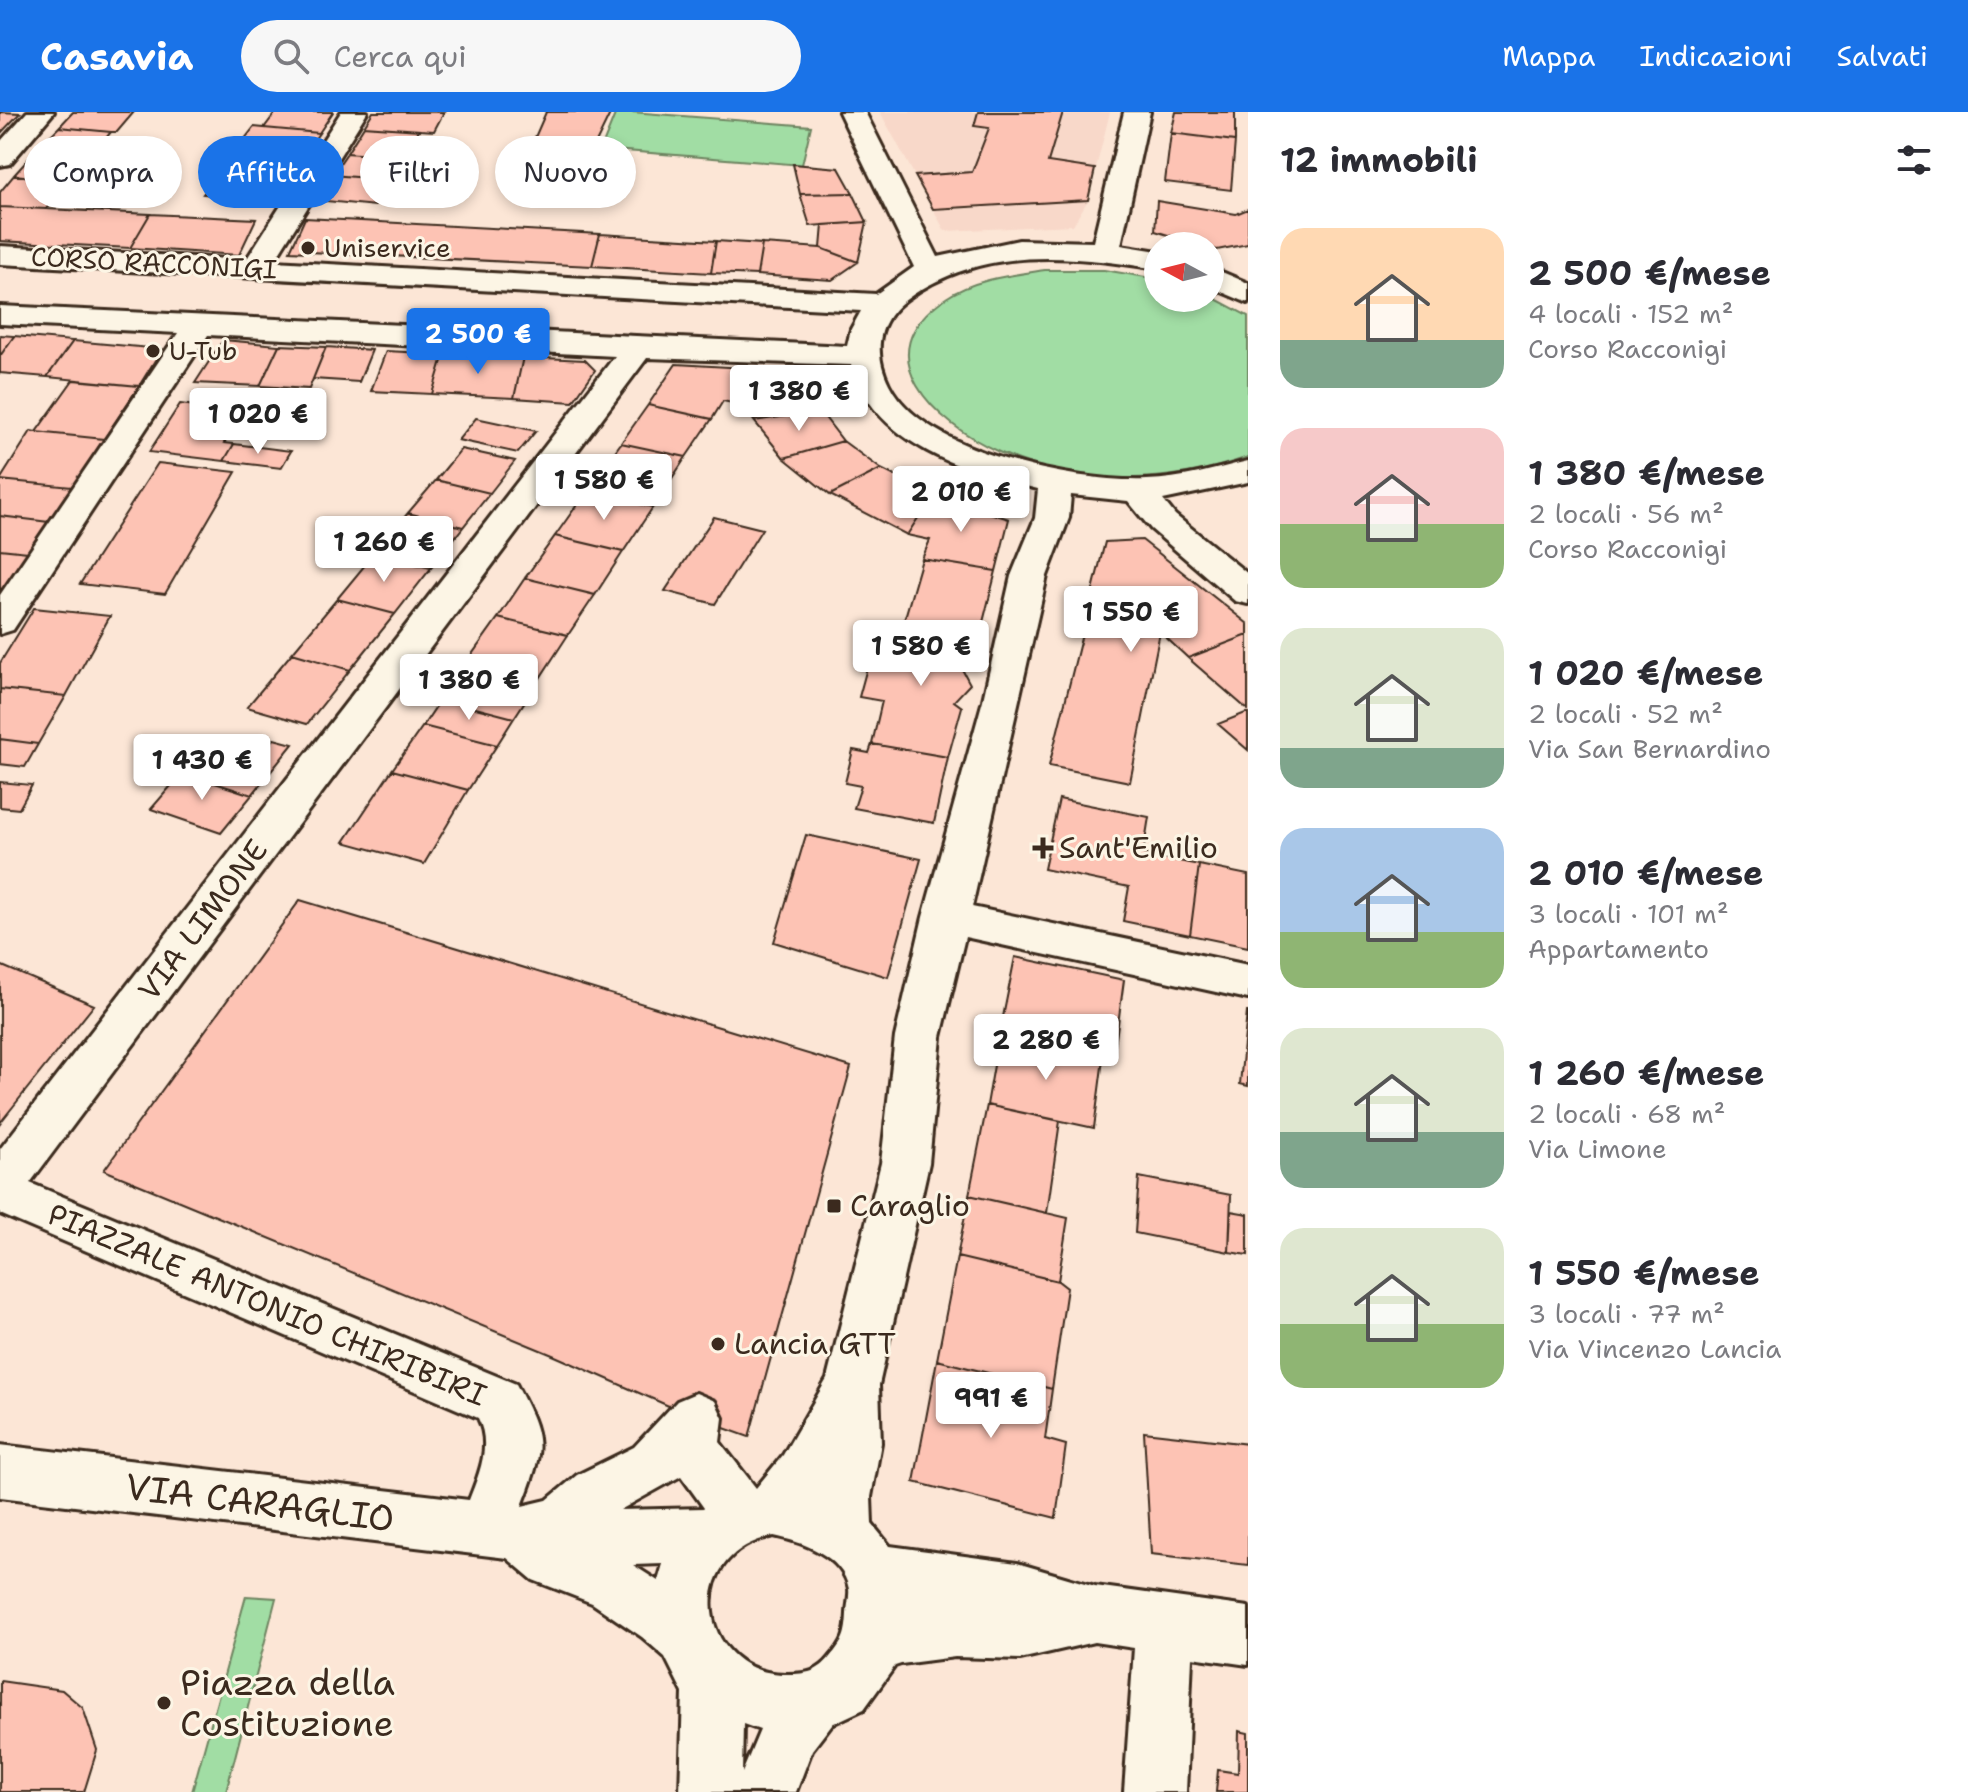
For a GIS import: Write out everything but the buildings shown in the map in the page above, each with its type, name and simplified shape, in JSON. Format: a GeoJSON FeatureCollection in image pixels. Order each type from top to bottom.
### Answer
{"type":"FeatureCollection","features":[{"type":"Feature","properties":{"kind":"street"},"geometry":{"type":"LineString","coordinates":[[0,158],[41,112]]}},
{"type":"Feature","properties":{"kind":"street"},"geometry":{"type":"LineString","coordinates":[[255,268],[354,112]]}},
{"type":"Feature","properties":{"kind":"street"},"geometry":{"type":"LineString","coordinates":[[852,112],[930,270]]}},
{"type":"Feature","properties":{"kind":"street"},"geometry":{"type":"LineString","coordinates":[[1105,251],[1137,112]]}},
{"type":"Feature","properties":{"kind":"street"},"geometry":{"type":"LineString","coordinates":[[1144,258],[1105,251],[1042,248],[982,255],[930,270],[903,285],[882,303],[864,335],[863,356],[879,395],[919,433],[980,464],[1055,485],[1138,491],[1202,485],[1248,471]]}},
{"type":"Feature","properties":{"kind":"street","name":"CORSO RACCONIGI"},"geometry":{"type":"LineString","coordinates":[[0,255],[882,303]]}},
{"type":"Feature","properties":{"kind":"street"},"geometry":{"type":"LineString","coordinates":[[1224,274],[1248,269]]}},
{"type":"Feature","properties":{"kind":"street"},"geometry":{"type":"LineString","coordinates":[[1224,282],[1248,294]]}},
{"type":"Feature","properties":{"kind":"street","name":"CORSO RACCONIGI"},"geometry":{"type":"LineString","coordinates":[[0,315],[638,348],[863,356]]}},
{"type":"Feature","properties":{"kind":"street"},"geometry":{"type":"LineString","coordinates":[[0,622],[198,327]]}},
{"type":"Feature","properties":{"kind":"street","name":"VIA LIMONE"},"geometry":{"type":"LineString","coordinates":[[0,1186],[638,348]]}},
{"type":"Feature","properties":{"kind":"street"},"geometry":{"type":"LineString","coordinates":[[742,1520],[692,1448],[696,1418],[671,1449],[652,1466],[522,1528],[553,1561],[611,1583],[663,1617],[722,1685],[749,1700],[781,1707],[811,1703],[839,1691],[861,1672],[876,1644],[877,1583],[856,1552],[843,1497],[854,1443],[852,1385],[905,1163],[918,1037],[945,917],[1002,700],[1029,576],[1052,518],[1055,485]]}},
{"type":"Feature","properties":{"kind":"street"},"geometry":{"type":"LineString","coordinates":[[1138,491],[1163,522],[1248,593]]}},
{"type":"Feature","properties":{"kind":"street"},"geometry":{"type":"LineString","coordinates":[[945,917],[1248,982]]}},
{"type":"Feature","properties":{"kind":"street","name":"PIAZZALE ANTONIO CHIRIBIRI"},"geometry":{"type":"LineString","coordinates":[[0,1192],[497,1401],[513,1432],[508,1471],[522,1528]]}},
{"type":"Feature","properties":{"kind":"street"},"geometry":{"type":"LineString","coordinates":[[711,1792],[713,1692],[694,1651],[681,1608],[684,1579],[742,1520],[802,1473],[852,1385]]}},
{"type":"Feature","properties":{"kind":"street","name":"VIA CARAGLIO"},"geometry":{"type":"LineString","coordinates":[[0,1471],[626,1538],[742,1520]]}},
{"type":"Feature","properties":{"kind":"street"},"geometry":{"type":"LineString","coordinates":[[742,1520],[806,1515],[856,1552],[905,1578],[1017,1591],[1095,1614],[1248,1636]]}},
{"type":"Feature","properties":{"kind":"street"},"geometry":{"type":"LineString","coordinates":[[876,1644],[901,1635],[955,1628],[1020,1630],[1095,1614]]}},
{"type":"Feature","properties":{"kind":"street"},"geometry":{"type":"LineString","coordinates":[[1155,1792],[1165,1623]]}},
{"type":"Feature","properties":{"kind":"street"},"geometry":{"type":"LineString","coordinates":[[765,1792],[790,1730],[811,1703]]}},
{"type":"Feature","properties":{"kind":"shaded area"},"geometry":{"type":"Polygon","coordinates":[[[880,112],[1110,112],[1088,200],[1073,225],[945,231],[880,112]]]}},
{"type":"Feature","properties":{"kind":"green space"},"geometry":{"type":"Polygon","coordinates":[[[616,112],[811,126],[802,165],[636,152],[636,136],[606,136],[616,112]]]}},
{"type":"Feature","properties":{"kind":"green space"},"geometry":{"type":"Polygon","coordinates":[[[1045,270],[1104,270],[1144,277],[1144,312],[1224,312],[1224,303],[1248,316],[1248,457],[1187,473],[1155,477],[1091,476],[1029,463],[999,452],[952,424],[932,406],[917,386],[909,364],[910,342],[921,320],[946,298],[969,286],[1045,270]]]}},
{"type":"Feature","properties":{"kind":"green space"},"geometry":{"type":"Polygon","coordinates":[[[246,1596],[276,1598],[226,1792],[192,1792],[246,1596]]]}},
{"type":"Feature","properties":{"kind":"place","name":"Uniservice"},"geometry":{"type":"Point","coordinates":[308,248]}},
{"type":"Feature","properties":{"kind":"place","name":"U-Tub"},"geometry":{"type":"Point","coordinates":[153,351]}},
{"type":"Feature","properties":{"kind":"place","name":"Sant'Emilio"},"geometry":{"type":"Point","coordinates":[1043,848]}},
{"type":"Feature","properties":{"kind":"place","name":"Caraglio"},"geometry":{"type":"Point","coordinates":[834,1206]}},
{"type":"Feature","properties":{"kind":"place","name":"Lancia GTT"},"geometry":{"type":"Point","coordinates":[718,1344]}},
{"type":"Feature","properties":{"kind":"place","name":"Piazza della Costituzione"},"geometry":{"type":"Point","coordinates":[164,1703]}}]}
